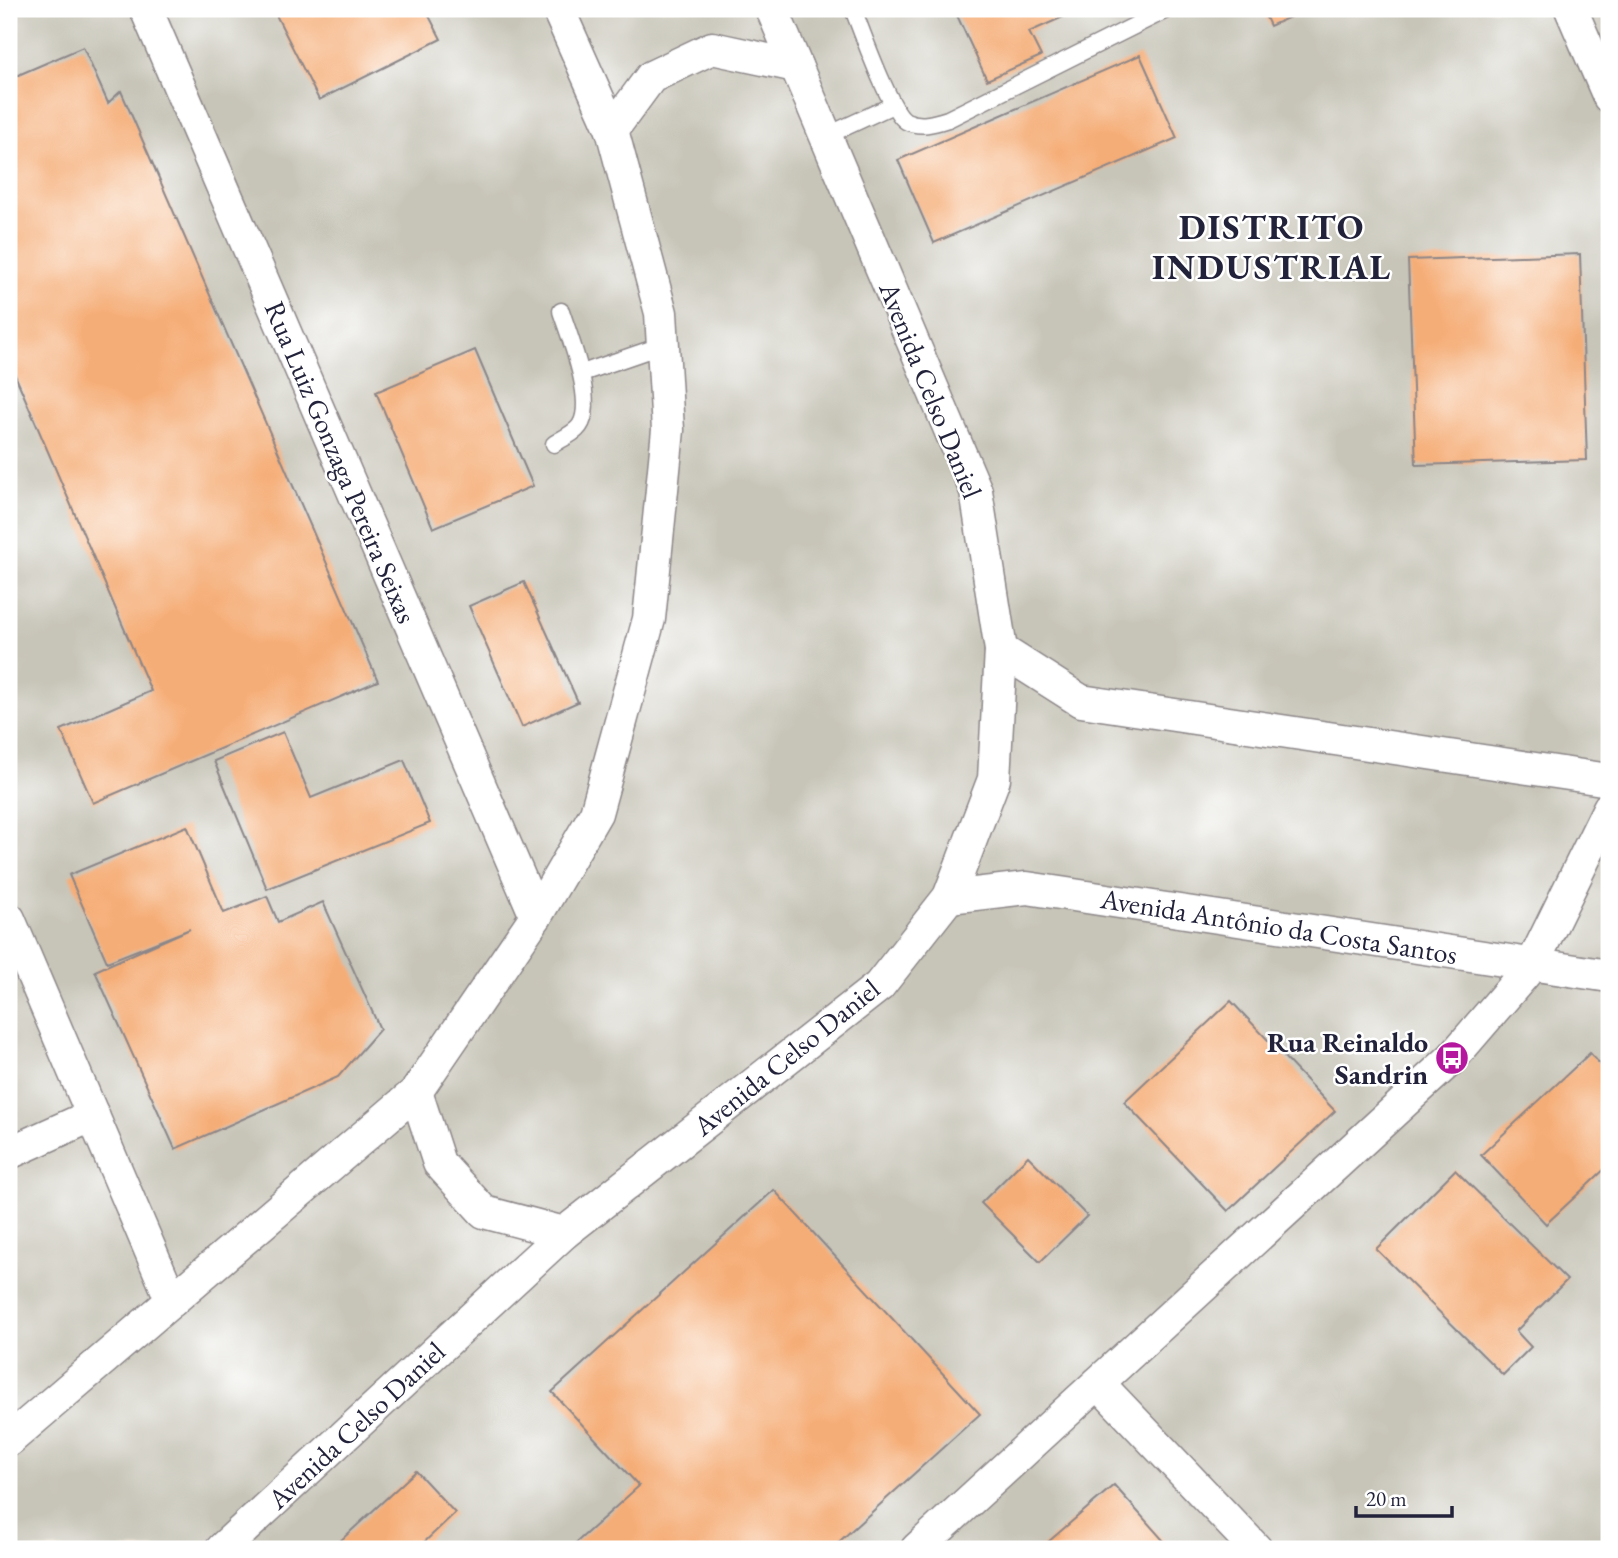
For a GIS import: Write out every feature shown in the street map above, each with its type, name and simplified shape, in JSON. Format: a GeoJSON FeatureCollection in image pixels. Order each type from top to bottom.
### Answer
{"type":"FeatureCollection","features":[{"type":"Feature","properties":{"kind":"street","name":"Rua Luiz Gonzaga Pereira Seixas"},"geometry":{"type":"LineString","coordinates":[[146,9],[537,916]]}},
{"type":"Feature","properties":{"kind":"street"},"geometry":{"type":"LineString","coordinates":[[9,1440],[416,1092],[537,916],[596,813],[649,618],[668,430],[661,313],[612,130],[558,9]]}},
{"type":"Feature","properties":{"kind":"street","name":"Avenida Celso Daniel"},"geometry":{"type":"LineString","coordinates":[[222,1549],[564,1233],[879,986],[949,897],[995,779],[1002,650],[976,491],[772,9]]}},
{"type":"Feature","properties":{"kind":"street"},"geometry":{"type":"LineString","coordinates":[[1571,9],[1609,97]]}},
{"type":"Feature","properties":{"kind":"street"},"geometry":{"type":"LineString","coordinates":[[612,130],[651,77],[712,48],[796,66]]}},
{"type":"Feature","properties":{"kind":"street"},"geometry":{"type":"LineString","coordinates":[[1002,650],[1081,701],[1609,779]]}},
{"type":"Feature","properties":{"kind":"street"},"geometry":{"type":"LineString","coordinates":[[917,1549],[1452,1058],[1532,965],[1609,808]]}},
{"type":"Feature","properties":{"kind":"street","name":"Avenida Antônio da Costa Santos"},"geometry":{"type":"LineString","coordinates":[[949,897],[1027,888],[1609,976]]}},
{"type":"Feature","properties":{"kind":"street"},"geometry":{"type":"LineString","coordinates":[[9,919],[172,1301]]}},
{"type":"Feature","properties":{"kind":"street"},"geometry":{"type":"LineString","coordinates":[[416,1092],[439,1163],[484,1212],[564,1233]]}},
{"type":"Feature","properties":{"kind":"street"},"geometry":{"type":"LineString","coordinates":[[9,1153],[93,1115]]}},
{"type":"Feature","properties":{"kind":"street"},"geometry":{"type":"LineString","coordinates":[[1098,1383],[1256,1549]]}},
{"type":"Feature","properties":{"kind":"lane"},"geometry":{"type":"LineString","coordinates":[[853,9],[893,105],[905,121],[925,125],[948,119],[1166,10]]}},
{"type":"Feature","properties":{"kind":"lane"},"geometry":{"type":"LineString","coordinates":[[827,136],[893,105]]}},
{"type":"Feature","properties":{"kind":"lane"},"geometry":{"type":"LineString","coordinates":[[554,444],[579,427],[585,412],[582,373],[561,311]]}},
{"type":"Feature","properties":{"kind":"lane"},"geometry":{"type":"LineString","coordinates":[[582,373],[663,345]]}},
{"type":"Feature","properties":{"kind":"shaded area"},"geometry":{"type":"Polygon","coordinates":[[[9,9],[1609,9],[1609,1549],[9,1549],[9,9]]]}},
{"type":"Feature","properties":{"kind":"building"},"geometry":{"type":"Polygon","coordinates":[[[273,9],[439,9],[428,14],[441,39],[319,100],[273,9]]]}},
{"type":"Feature","properties":{"kind":"building"},"geometry":{"type":"Polygon","coordinates":[[[954,9],[1081,9],[1029,32],[1041,56],[987,80],[954,9]]]}},
{"type":"Feature","properties":{"kind":"building"},"geometry":{"type":"Polygon","coordinates":[[[1262,9],[1308,9],[1270,26],[1262,9]]]}},
{"type":"Feature","properties":{"kind":"building"},"geometry":{"type":"Polygon","coordinates":[[[83,47],[108,103],[121,91],[378,681],[93,803],[61,730],[151,691],[9,361],[9,79],[83,47]]]}},
{"type":"Feature","properties":{"kind":"building"},"geometry":{"type":"Polygon","coordinates":[[[1140,55],[1177,138],[934,243],[898,160],[1140,55]]]}},
{"type":"Feature","properties":{"kind":"building"},"geometry":{"type":"Polygon","coordinates":[[[1580,254],[1587,460],[1416,465],[1408,260],[1580,254]]]}},
{"type":"Feature","properties":{"kind":"building"},"geometry":{"type":"Polygon","coordinates":[[[475,350],[533,486],[433,528],[376,392],[475,350]]]}},
{"type":"Feature","properties":{"kind":"building"},"geometry":{"type":"Polygon","coordinates":[[[524,582],[578,702],[522,727],[469,606],[524,582]]]}},
{"type":"Feature","properties":{"kind":"building"},"geometry":{"type":"Polygon","coordinates":[[[283,732],[311,798],[404,760],[430,823],[267,889],[214,761],[283,732]]]}},
{"type":"Feature","properties":{"kind":"building"},"geometry":{"type":"Polygon","coordinates":[[[187,826],[224,913],[267,896],[278,922],[323,902],[380,1029],[338,1077],[175,1149],[95,971],[190,929],[107,962],[69,875],[187,826]]]}},
{"type":"Feature","properties":{"kind":"building"},"geometry":{"type":"Polygon","coordinates":[[[1231,1001],[1335,1111],[1228,1211],[1124,1102],[1231,1001]]]}},
{"type":"Feature","properties":{"kind":"building"},"geometry":{"type":"Polygon","coordinates":[[[1590,1053],[1609,1074],[1609,1165],[1546,1224],[1481,1155],[1590,1053]]]}},
{"type":"Feature","properties":{"kind":"building"},"geometry":{"type":"Polygon","coordinates":[[[1028,1156],[1087,1216],[1040,1262],[981,1203],[1028,1156]]]}},
{"type":"Feature","properties":{"kind":"building"},"geometry":{"type":"Polygon","coordinates":[[[1455,1170],[1567,1280],[1516,1331],[1531,1347],[1503,1375],[1376,1249],[1455,1170]]]}},
{"type":"Feature","properties":{"kind":"building"},"geometry":{"type":"Polygon","coordinates":[[[774,1190],[980,1414],[831,1549],[569,1549],[639,1486],[552,1392],[774,1190]]]}},
{"type":"Feature","properties":{"kind":"building"},"geometry":{"type":"Polygon","coordinates":[[[416,1471],[455,1513],[417,1549],[345,1549],[339,1542],[416,1471]]]}},
{"type":"Feature","properties":{"kind":"building"},"geometry":{"type":"Polygon","coordinates":[[[1114,1485],[1171,1549],[1040,1549],[1114,1485]]]}},
{"type":"Feature","properties":{"kind":"place","name":"Rua Reinaldo Sandrin"},"geometry":{"type":"Point","coordinates":[1452,1058]}},
{"type":"Feature","properties":{"kind":"district","name":"DISTRITO INDUSTRIAL"},"geometry":{"type":"Point","coordinates":[1272,246]}}]}
